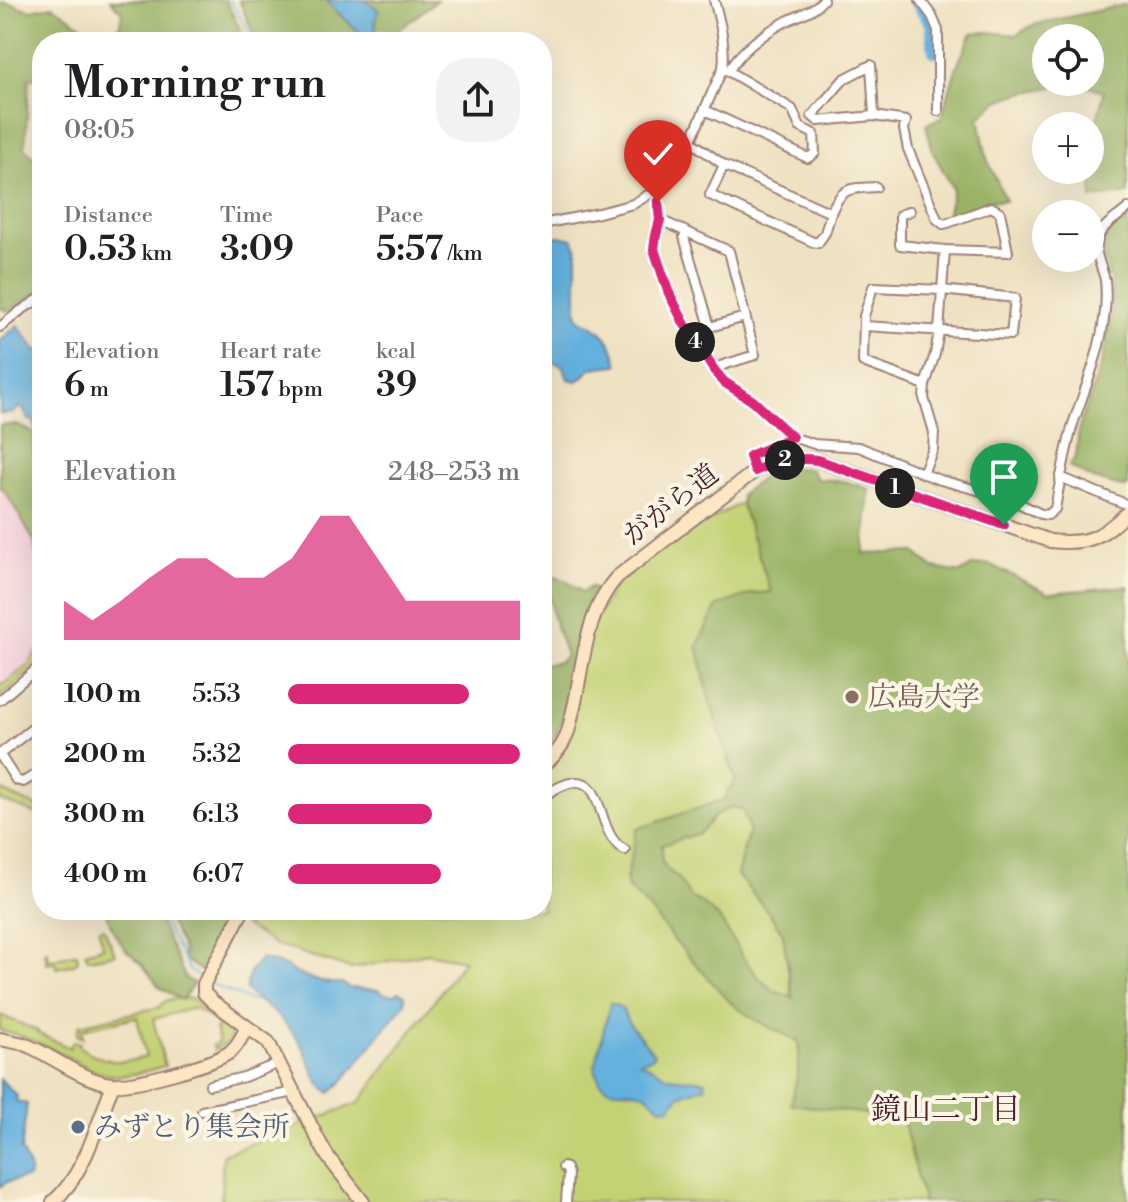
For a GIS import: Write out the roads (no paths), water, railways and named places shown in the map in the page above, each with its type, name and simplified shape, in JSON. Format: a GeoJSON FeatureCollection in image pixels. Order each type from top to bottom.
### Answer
{"type":"FeatureCollection","features":[{"type":"Feature","properties":{"kind":"street"},"geometry":{"type":"LineString","coordinates":[[705,110],[808,158],[815,153],[814,134],[800,127],[792,109],[727,66],[714,0]]}},
{"type":"Feature","properties":{"kind":"street"},"geometry":{"type":"LineString","coordinates":[[552,222],[633,204],[660,188],[679,167],[727,66],[765,33],[813,9],[823,0]]}},
{"type":"Feature","properties":{"kind":"street"},"geometry":{"type":"LineString","coordinates":[[920,0],[938,30],[938,111]]}},
{"type":"Feature","properties":{"kind":"street"},"geometry":{"type":"LineString","coordinates":[[874,116],[871,65],[844,79],[812,116],[818,121],[874,116],[906,121],[904,129],[908,149],[937,219],[943,224],[991,207],[1000,212],[1008,252],[900,245],[900,215],[910,211]]}},
{"type":"Feature","properties":{"kind":"street"},"geometry":{"type":"LineString","coordinates":[[690,141],[724,165],[831,213]]}},
{"type":"Feature","properties":{"kind":"street"},"geometry":{"type":"LineString","coordinates":[[724,165],[710,195],[818,243],[841,193],[852,188],[876,187]]}},
{"type":"Feature","properties":{"kind":"street"},"geometry":{"type":"LineString","coordinates":[[660,188],[660,220],[654,249],[658,266],[684,323],[724,382],[753,401],[792,437],[814,444],[859,447],[937,479],[1010,499],[1048,515],[1055,509],[1073,426],[1095,364],[1105,312],[1105,282],[1097,254],[1097,240],[1108,224],[1128,208]]}},
{"type":"Feature","properties":{"kind":"street"},"geometry":{"type":"LineString","coordinates":[[660,220],[729,251],[755,355],[714,370]]}},
{"type":"Feature","properties":{"kind":"street"},"geometry":{"type":"LineString","coordinates":[[687,232],[684,237],[710,327],[745,317]]}},
{"type":"Feature","properties":{"kind":"street"},"geometry":{"type":"LineString","coordinates":[[923,473],[933,449],[934,432],[924,398],[939,331],[945,250]]}},
{"type":"Feature","properties":{"kind":"street"},"geometry":{"type":"LineString","coordinates":[[864,326],[1011,335],[1015,298],[873,287],[864,316],[863,362],[925,385]]}},
{"type":"Feature","properties":{"kind":"street"},"geometry":{"type":"LineString","coordinates":[[0,327],[32,303]]}},
{"type":"Feature","properties":{"kind":"street"},"geometry":{"type":"LineString","coordinates":[[755,471],[750,456],[792,437]]}},
{"type":"Feature","properties":{"kind":"street","name":"ががら道"},"geometry":{"type":"LineString","coordinates":[[552,757],[566,737],[597,606],[609,586],[755,471],[780,460],[817,460],[1050,541],[1074,543],[1092,539],[1112,527],[1128,512]]}},
{"type":"Feature","properties":{"kind":"street"},"geometry":{"type":"LineString","coordinates":[[1060,477],[1128,505]]}},
{"type":"Feature","properties":{"kind":"street"},"geometry":{"type":"LineString","coordinates":[[0,700],[32,673]]}},
{"type":"Feature","properties":{"kind":"street"},"geometry":{"type":"LineString","coordinates":[[32,729],[0,754],[16,780],[23,782],[32,777]]}},
{"type":"Feature","properties":{"kind":"street"},"geometry":{"type":"LineString","coordinates":[[552,791],[576,782],[583,783],[600,805],[611,840],[625,850]]}},
{"type":"Feature","properties":{"kind":"street"},"geometry":{"type":"LineString","coordinates":[[238,920],[205,985],[213,1002],[268,1042],[333,1163],[363,1202]]}},
{"type":"Feature","properties":{"kind":"street"},"geometry":{"type":"LineString","coordinates":[[0,1039],[24,1044],[82,1074],[113,1084],[132,1083],[214,1060],[239,1042],[247,1027]]}},
{"type":"Feature","properties":{"kind":"street"},"geometry":{"type":"LineString","coordinates":[[210,1085],[244,1077],[279,1063]]}},
{"type":"Feature","properties":{"kind":"street"},"geometry":{"type":"LineString","coordinates":[[53,1202],[73,1180],[83,1161],[113,1084]]}},
{"type":"Feature","properties":{"kind":"street"},"geometry":{"type":"LineString","coordinates":[[202,1111],[294,1092]]}},
{"type":"Feature","properties":{"kind":"street"},"geometry":{"type":"LineString","coordinates":[[563,1167],[568,1174],[566,1202]]}},
{"type":"Feature","properties":{"kind":"water"},"geometry":{"type":"Polygon","coordinates":[[[327,0],[367,0],[378,11],[376,32],[360,32],[327,0]]]}},
{"type":"Feature","properties":{"kind":"water"},"geometry":{"type":"Polygon","coordinates":[[[552,237],[573,239],[577,248],[577,314],[580,320],[606,337],[618,365],[591,368],[576,381],[568,379],[563,366],[552,362],[552,237]]]}},
{"type":"Feature","properties":{"kind":"water"},"geometry":{"type":"Polygon","coordinates":[[[18,325],[32,344],[32,420],[19,407],[13,413],[0,414],[0,341],[18,325]]]}},
{"type":"Feature","properties":{"kind":"water"},"geometry":{"type":"Polygon","coordinates":[[[260,959],[314,980],[342,983],[349,988],[379,990],[385,994],[399,992],[405,995],[405,1003],[330,1093],[320,1083],[291,1030],[246,990],[250,973],[260,959]]]}},
{"type":"Feature","properties":{"kind":"water"},"geometry":{"type":"Polygon","coordinates":[[[610,1003],[622,1008],[628,1022],[654,1054],[640,1062],[668,1077],[705,1081],[706,1086],[679,1096],[670,1107],[661,1108],[647,1095],[609,1089],[603,1085],[595,1067],[610,1003]]]}},
{"type":"Feature","properties":{"kind":"water"},"geometry":{"type":"Polygon","coordinates":[[[0,1079],[17,1096],[16,1101],[27,1104],[21,1150],[30,1170],[28,1178],[6,1182],[0,1187],[0,1079]]]}},
{"type":"Feature","properties":{"kind":"waterway"},"geometry":{"type":"LineString","coordinates":[[230,0],[249,32]]}},
{"type":"Feature","properties":{"kind":"waterway"},"geometry":{"type":"LineString","coordinates":[[916,0],[932,23],[935,51]]}},
{"type":"Feature","properties":{"kind":"waterway"},"geometry":{"type":"LineString","coordinates":[[162,920],[189,970],[199,977]]}},
{"type":"Feature","properties":{"kind":"waterway"},"geometry":{"type":"LineString","coordinates":[[209,983],[255,1000]]}},
{"type":"Feature","properties":{"kind":"place","name":"広島大学"},"geometry":{"type":"Point","coordinates":[852,697]}},
{"type":"Feature","properties":{"kind":"place","name":"みずとり集会所"},"geometry":{"type":"Point","coordinates":[78,1127]}},
{"type":"Feature","properties":{"kind":"district","name":"鏡山二丁目"},"geometry":{"type":"Point","coordinates":[946,1110]}}]}
